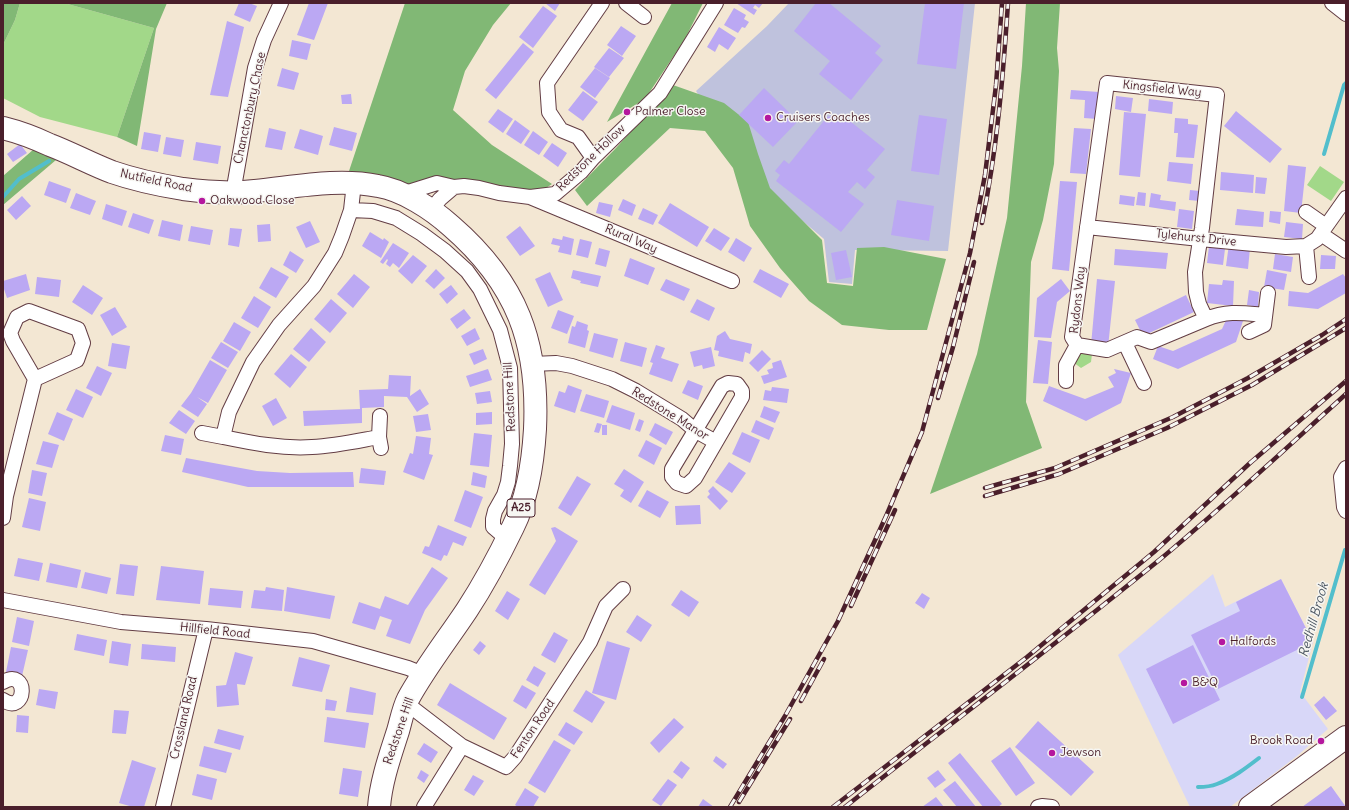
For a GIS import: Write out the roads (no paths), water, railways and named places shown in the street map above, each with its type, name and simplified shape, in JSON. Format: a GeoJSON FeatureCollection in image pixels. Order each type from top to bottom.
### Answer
{"type":"FeatureCollection","features":[{"type":"Feature","properties":{"kind":"main road","name":"Nutfield Road"},"geometry":{"type":"LineString","coordinates":[[3,128],[27,135],[130,178],[155,184],[185,189],[233,192],[322,184],[354,183],[380,186],[402,194],[431,210]]}},
{"type":"Feature","properties":{"kind":"main road","name":"Redstone Hill"},"geometry":{"type":"LineString","coordinates":[[379,807],[380,789],[406,703],[423,674],[480,590],[508,538],[525,497],[534,450],[536,400],[532,364],[522,322],[514,304],[500,280],[485,259],[471,243],[442,217],[431,210]]}},
{"type":"Feature","properties":{"kind":"main road"},"geometry":{"type":"LineString","coordinates":[[1250,807],[1346,737]]}},
{"type":"Feature","properties":{"kind":"street","name":"Chanctonbury Chase"},"geometry":{"type":"LineString","coordinates":[[233,192],[255,68],[264,40],[280,3]]}},
{"type":"Feature","properties":{"kind":"street"},"geometry":{"type":"LineString","coordinates":[[593,158],[578,137],[561,130],[549,112],[547,83],[602,3]]}},
{"type":"Feature","properties":{"kind":"street"},"geometry":{"type":"LineString","coordinates":[[626,3],[644,17]]}},
{"type":"Feature","properties":{"kind":"street","name":"Redstone Hollow"},"geometry":{"type":"LineString","coordinates":[[402,194],[437,183],[454,187],[464,186],[479,188],[499,194],[530,197],[554,194],[581,172],[593,158],[660,93],[716,3]]}},
{"type":"Feature","properties":{"kind":"street"},"geometry":{"type":"LineString","coordinates":[[1332,3],[1346,14]]}},
{"type":"Feature","properties":{"kind":"street","name":"Kingsfield Way"},"geometry":{"type":"LineString","coordinates":[[1087,227],[1107,83],[1217,95],[1200,239]]}},
{"type":"Feature","properties":{"kind":"street"},"geometry":{"type":"LineString","coordinates":[[223,437],[229,412],[253,362],[279,325],[314,286],[327,268],[342,236],[351,210],[354,183]]}},
{"type":"Feature","properties":{"kind":"street"},"geometry":{"type":"LineString","coordinates":[[431,210],[440,199],[454,187]]}},
{"type":"Feature","properties":{"kind":"street","name":"Rural Way"},"geometry":{"type":"LineString","coordinates":[[530,197],[732,281]]}},
{"type":"Feature","properties":{"kind":"street"},"geometry":{"type":"LineString","coordinates":[[1309,277],[1306,246],[1317,239],[1346,198]]}},
{"type":"Feature","properties":{"kind":"street","name":"Redstone Hill"},"geometry":{"type":"LineString","coordinates":[[351,210],[373,211],[396,218],[422,234],[445,251],[467,271],[480,289],[491,311],[500,330],[510,368],[512,409],[510,466],[508,482],[504,495],[493,520],[493,527],[508,538]]}},
{"type":"Feature","properties":{"kind":"street"},"geometry":{"type":"LineString","coordinates":[[1306,212],[1346,251]]}},
{"type":"Feature","properties":{"kind":"street","name":"Tylehurst Drive"},"geometry":{"type":"LineString","coordinates":[[1087,227],[1286,247],[1306,246]]}},
{"type":"Feature","properties":{"kind":"street","name":"Rydons Way"},"geometry":{"type":"LineString","coordinates":[[1087,227],[1072,337],[1077,345],[1107,350],[1137,337],[1151,342],[1219,314],[1237,313],[1265,315]]}},
{"type":"Feature","properties":{"kind":"street"},"geometry":{"type":"LineString","coordinates":[[1200,239],[1195,272],[1196,292],[1199,304],[1206,319]]}},
{"type":"Feature","properties":{"kind":"street"},"geometry":{"type":"LineString","coordinates":[[1249,332],[1264,325],[1268,293]]}},
{"type":"Feature","properties":{"kind":"street"},"geometry":{"type":"LineString","coordinates":[[3,518],[6,496],[35,379],[10,333],[17,317],[29,311],[78,329],[83,343],[77,360],[35,379]]}},
{"type":"Feature","properties":{"kind":"street"},"geometry":{"type":"LineString","coordinates":[[1125,343],[1144,383]]}},
{"type":"Feature","properties":{"kind":"street"},"geometry":{"type":"LineString","coordinates":[[1066,381],[1066,365],[1077,345]]}},
{"type":"Feature","properties":{"kind":"street","name":"Redstone Manor"},"geometry":{"type":"LineString","coordinates":[[532,364],[556,363],[572,366],[612,379],[682,418],[696,431],[716,442]]}},
{"type":"Feature","properties":{"kind":"street"},"geometry":{"type":"LineString","coordinates":[[728,382],[737,384],[742,391],[742,397],[716,442],[690,483],[686,486],[677,483],[672,477],[672,470],[722,386],[728,382]]}},
{"type":"Feature","properties":{"kind":"street"},"geometry":{"type":"LineString","coordinates":[[202,433],[252,443],[311,447],[380,442],[380,416]]}},
{"type":"Feature","properties":{"kind":"street"},"geometry":{"type":"LineString","coordinates":[[1346,468],[1342,477],[1344,507],[1346,511]]}},
{"type":"Feature","properties":{"kind":"street","name":"Fenton Road"},"geometry":{"type":"LineString","coordinates":[[406,703],[462,746],[506,767],[516,757],[590,642],[606,606],[623,589]]}},
{"type":"Feature","properties":{"kind":"street","name":"Hillfield Road"},"geometry":{"type":"LineString","coordinates":[[3,600],[37,608],[120,622],[206,629],[313,641],[408,668],[423,674]]}},
{"type":"Feature","properties":{"kind":"street","name":"Crossland Road"},"geometry":{"type":"LineString","coordinates":[[163,807],[206,629]]}},
{"type":"Feature","properties":{"kind":"street"},"geometry":{"type":"LineString","coordinates":[[3,682],[10,680],[17,682],[22,688],[22,692],[20,699],[17,701],[10,703],[3,700]]}},
{"type":"Feature","properties":{"kind":"street"},"geometry":{"type":"LineString","coordinates":[[424,807],[462,746]]}},
{"type":"Feature","properties":{"kind":"street"},"geometry":{"type":"LineString","coordinates":[[1038,807],[1052,807]]}},
{"type":"Feature","properties":{"kind":"waterway","name":"Redhill Brook"},"geometry":{"type":"LineString","coordinates":[[1324,154],[1344,85],[1346,83]]}},
{"type":"Feature","properties":{"kind":"waterway"},"geometry":{"type":"LineString","coordinates":[[3,197],[19,179],[49,161]]}},
{"type":"Feature","properties":{"kind":"waterway","name":"Redhill Brook"},"geometry":{"type":"LineString","coordinates":[[1302,697],[1345,550]]}},
{"type":"Feature","properties":{"kind":"waterway","name":"Redhill Brook"},"geometry":{"type":"LineString","coordinates":[[1198,787],[1205,787],[1223,782],[1259,758]]}},
{"type":"Feature","properties":{"kind":"railway"},"geometry":{"type":"LineString","coordinates":[[730,807],[785,716],[838,621],[887,514],[922,432],[970,253],[985,175],[996,85],[1002,3]]}},
{"type":"Feature","properties":{"kind":"railway"},"geometry":{"type":"LineString","coordinates":[[982,223],[992,168],[999,114],[1008,3]]}},
{"type":"Feature","properties":{"kind":"railway"},"geometry":{"type":"LineString","coordinates":[[938,398],[953,347],[974,262]]}},
{"type":"Feature","properties":{"kind":"railway"},"geometry":{"type":"LineString","coordinates":[[985,488],[1055,468],[1173,417],[1248,378],[1322,335],[1346,319]]}},
{"type":"Feature","properties":{"kind":"railway"},"geometry":{"type":"LineString","coordinates":[[985,496],[1059,474],[1167,428],[1252,385],[1346,328]]}},
{"type":"Feature","properties":{"kind":"railway"},"geometry":{"type":"LineString","coordinates":[[833,807],[1027,657],[1154,552],[1250,463],[1346,381]]}},
{"type":"Feature","properties":{"kind":"railway"},"geometry":{"type":"LineString","coordinates":[[845,807],[1158,561],[1229,500],[1346,394]]}},
{"type":"Feature","properties":{"kind":"railway"},"geometry":{"type":"LineString","coordinates":[[851,606],[895,510]]}},
{"type":"Feature","properties":{"kind":"railway"},"geometry":{"type":"LineString","coordinates":[[801,701],[824,659]]}},
{"type":"Feature","properties":{"kind":"railway"},"geometry":{"type":"LineString","coordinates":[[739,802],[790,719]]}},
{"type":"Feature","properties":{"kind":"place","name":"Palmer Close"},"geometry":{"type":"Point","coordinates":[627,112]}},
{"type":"Feature","properties":{"kind":"place","name":"Cruisers Coaches"},"geometry":{"type":"Point","coordinates":[768,118]}},
{"type":"Feature","properties":{"kind":"place","name":"Oakwood Close"},"geometry":{"type":"Point","coordinates":[202,201]}},
{"type":"Feature","properties":{"kind":"place","name":"Halfords"},"geometry":{"type":"Point","coordinates":[1222,642]}},
{"type":"Feature","properties":{"kind":"place","name":"B&Q"},"geometry":{"type":"Point","coordinates":[1184,683]}},
{"type":"Feature","properties":{"kind":"place","name":"Brook Road"},"geometry":{"type":"Point","coordinates":[1321,741]}},
{"type":"Feature","properties":{"kind":"place","name":"Jewson"},"geometry":{"type":"Point","coordinates":[1052,753]}}]}
